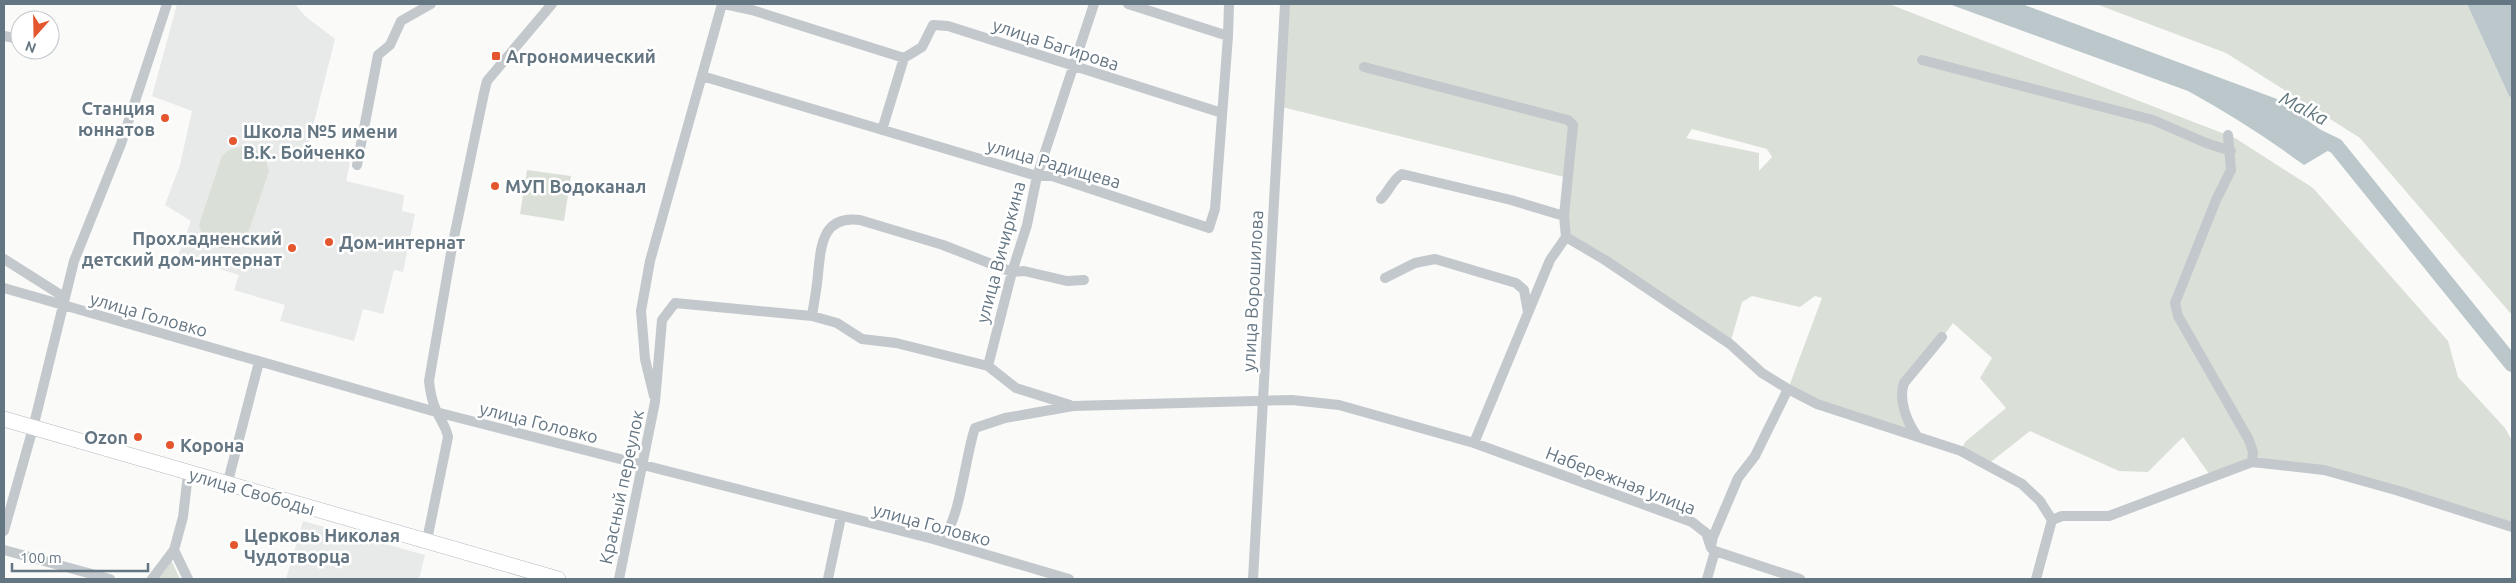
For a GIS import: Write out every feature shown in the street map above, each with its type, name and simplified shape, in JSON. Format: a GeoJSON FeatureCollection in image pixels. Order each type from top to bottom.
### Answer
{"type":"FeatureCollection","features":[{"type":"Feature","properties":{"kind":"main road","name":"улица Свободы"},"geometry":{"type":"LineString","coordinates":[[4,419],[188,474],[427,540],[558,579]]}},
{"type":"Feature","properties":{"kind":"street"},"geometry":{"type":"LineString","coordinates":[[4,531],[33,428],[74,261],[121,144],[167,4]]}},
{"type":"Feature","properties":{"kind":"street"},"geometry":{"type":"LineString","coordinates":[[357,165],[378,55],[390,45],[401,21],[431,4]]}},
{"type":"Feature","properties":{"kind":"street"},"geometry":{"type":"LineString","coordinates":[[427,540],[448,437],[445,424],[436,412],[429,381],[452,247],[487,81],[552,4]]}},
{"type":"Feature","properties":{"kind":"street"},"geometry":{"type":"LineString","coordinates":[[723,4],[752,10],[904,58],[882,130]]}},
{"type":"Feature","properties":{"kind":"street","name":"Красный переулок"},"geometry":{"type":"LineString","coordinates":[[656,402],[645,359],[641,311],[650,262],[723,4]]}},
{"type":"Feature","properties":{"kind":"street","name":"улица Вичиркина"},"geometry":{"type":"LineString","coordinates":[[988,366],[1012,272],[1027,226],[1037,176],[1094,4]]}},
{"type":"Feature","properties":{"kind":"street"},"geometry":{"type":"LineString","coordinates":[[1128,4],[1228,36]]}},
{"type":"Feature","properties":{"kind":"street","name":"улица Радищева"},"geometry":{"type":"LineString","coordinates":[[702,76],[1037,176],[1052,176],[1209,228],[1216,209],[1228,36],[1228,4]]}},
{"type":"Feature","properties":{"kind":"street","name":"улица Ворошилова"},"geometry":{"type":"LineString","coordinates":[[1253,579],[1285,4]]}},
{"type":"Feature","properties":{"kind":"street","name":"улица Багирова"},"geometry":{"type":"LineString","coordinates":[[904,58],[922,47],[929,29],[933,25],[939,24],[1222,113]]}},
{"type":"Feature","properties":{"kind":"street"},"geometry":{"type":"LineString","coordinates":[[1922,60],[2153,120],[2230,151]]}},
{"type":"Feature","properties":{"kind":"street"},"geometry":{"type":"LineString","coordinates":[[1364,67],[1568,120],[1573,125],[1564,216],[1566,237],[1550,260],[1474,443]]}},
{"type":"Feature","properties":{"kind":"street"},"geometry":{"type":"LineString","coordinates":[[2228,135],[2231,170],[2216,200],[2175,304],[2178,316],[2249,440],[2253,452],[2252,462]]}},
{"type":"Feature","properties":{"kind":"street"},"geometry":{"type":"LineString","coordinates":[[1381,199],[1389,192],[1394,179],[1402,174],[1511,200],[1564,216]]}},
{"type":"Feature","properties":{"kind":"street"},"geometry":{"type":"LineString","coordinates":[[812,316],[821,244],[824,237],[840,220],[860,220],[943,245],[1012,272],[1024,271],[1067,281],[1084,280]]}},
{"type":"Feature","properties":{"kind":"street"},"geometry":{"type":"LineString","coordinates":[[1566,237],[1605,260],[1730,344],[1762,373],[1788,389],[1817,404],[1961,451],[2022,484],[2040,501],[2052,520],[2036,579]]}},
{"type":"Feature","properties":{"kind":"street"},"geometry":{"type":"LineString","coordinates":[[4,259],[63,302]]}},
{"type":"Feature","properties":{"kind":"street"},"geometry":{"type":"LineString","coordinates":[[1385,278],[1415,263],[1435,259],[1516,283],[1524,290],[1528,312]]}},
{"type":"Feature","properties":{"kind":"street","name":"улица Головко"},"geometry":{"type":"LineString","coordinates":[[4,288],[63,302],[259,362],[436,412],[933,540],[1069,579]]}},
{"type":"Feature","properties":{"kind":"street","name":"Красный переулок"},"geometry":{"type":"LineString","coordinates":[[619,579],[656,402],[662,320],[675,303]]}},
{"type":"Feature","properties":{"kind":"street","name":"Набережная улица"},"geometry":{"type":"LineString","coordinates":[[675,303],[812,316],[837,323],[862,338],[896,344],[988,366],[1016,388],[1073,406]]}},
{"type":"Feature","properties":{"kind":"street"},"geometry":{"type":"LineString","coordinates":[[1917,436],[1908,424],[1901,393],[1904,383],[1942,337]]}},
{"type":"Feature","properties":{"kind":"street"},"geometry":{"type":"LineString","coordinates":[[227,485],[259,362]]}},
{"type":"Feature","properties":{"kind":"street"},"geometry":{"type":"LineString","coordinates":[[1707,579],[1713,550],[1713,536],[1738,478],[1755,456],[1788,389]]}},
{"type":"Feature","properties":{"kind":"street","name":"Набережная улица"},"geometry":{"type":"LineString","coordinates":[[933,540],[948,531],[955,513],[969,444],[975,428],[1005,418],[1073,406],[1292,400],[1339,406],[1474,443],[1692,522],[1706,533],[1713,550]]}},
{"type":"Feature","properties":{"kind":"street"},"geometry":{"type":"LineString","coordinates":[[2052,520],[2062,516],[2109,516],[2252,462],[2324,470],[2512,527]]}},
{"type":"Feature","properties":{"kind":"street"},"geometry":{"type":"LineString","coordinates":[[152,579],[174,550],[182,517],[188,474]]}},
{"type":"Feature","properties":{"kind":"street"},"geometry":{"type":"LineString","coordinates":[[828,579],[841,517]]}},
{"type":"Feature","properties":{"kind":"street"},"geometry":{"type":"LineString","coordinates":[[4,550],[110,579]]}},
{"type":"Feature","properties":{"kind":"street"},"geometry":{"type":"LineString","coordinates":[[174,550],[188,579]]}},
{"type":"Feature","properties":{"kind":"street"},"geometry":{"type":"LineString","coordinates":[[1713,550],[1800,579]]}},
{"type":"Feature","properties":{"kind":"shaded area"},"geometry":{"type":"Polygon","coordinates":[[[177,4],[295,4],[305,16],[335,39],[308,146],[350,162],[346,181],[404,195],[402,211],[415,214],[403,272],[394,270],[383,314],[363,309],[354,341],[280,321],[285,305],[234,290],[239,275],[178,256],[191,221],[165,205],[180,165],[192,111],[152,96],[177,4]]]}},
{"type":"Feature","properties":{"kind":"shaded area"},"geometry":{"type":"Polygon","coordinates":[[[1285,4],[1889,4],[2235,138],[2313,188],[2448,341],[2458,377],[2505,428],[2512,441],[2512,527],[2324,470],[2252,462],[2212,478],[2183,437],[2148,472],[2119,471],[2030,431],[1988,464],[1961,451],[1965,442],[2006,408],[1980,378],[1992,358],[1953,323],[1901,393],[1917,436],[1788,389],[1822,298],[1815,296],[1800,307],[1752,296],[1742,302],[1730,344],[1566,237],[1568,178],[1278,106],[1285,4]],[[1692,129],[1686,138],[1759,153],[1759,171],[1772,157],[1767,149],[1692,129]]]}},
{"type":"Feature","properties":{"kind":"shaded area"},"geometry":{"type":"Polygon","coordinates":[[[1949,4],[2022,4],[2277,99],[2321,130],[2336,146],[2304,165],[2247,126],[2188,91],[1949,4]]]}},
{"type":"Feature","properties":{"kind":"shaded area"},"geometry":{"type":"Polygon","coordinates":[[[2096,4],[2467,4],[2509,96],[2512,98],[2512,315],[2360,138],[2226,53],[2096,4]]]}},
{"type":"Feature","properties":{"kind":"shaded area"},"geometry":{"type":"Polygon","coordinates":[[[2467,4],[2512,4],[2512,98],[2509,96],[2467,4]]]}},
{"type":"Feature","properties":{"kind":"shaded area"},"geometry":{"type":"Polygon","coordinates":[[[243,146],[256,149],[264,156],[269,171],[246,239],[231,248],[218,248],[204,240],[199,225],[222,156],[229,150],[243,146]]]}},
{"type":"Feature","properties":{"kind":"shaded area"},"geometry":{"type":"Polygon","coordinates":[[[527,170],[571,176],[564,221],[520,214],[527,170]]]}},
{"type":"Feature","properties":{"kind":"shaded area"},"geometry":{"type":"Polygon","coordinates":[[[303,521],[425,555],[419,579],[286,579],[303,521]]]}},
{"type":"Feature","properties":{"kind":"shaded area"},"geometry":{"type":"Polygon","coordinates":[[[171,560],[180,579],[157,579],[171,560]]]}},
{"type":"Feature","properties":{"kind":"waterway","name":"Malka"},"geometry":{"type":"LineString","coordinates":[[2315,136],[2336,146],[2512,364]]}},
{"type":"Feature","properties":{"kind":"place","name":"Агрономический"},"geometry":{"type":"Point","coordinates":[496,56]}},
{"type":"Feature","properties":{"kind":"place","name":"Станция юннатов"},"geometry":{"type":"Point","coordinates":[165,118]}},
{"type":"Feature","properties":{"kind":"place","name":"Школа №5 имени В.К. Бойченко"},"geometry":{"type":"Point","coordinates":[233,141]}},
{"type":"Feature","properties":{"kind":"place","name":"МУП Водоканал"},"geometry":{"type":"Point","coordinates":[495,186]}},
{"type":"Feature","properties":{"kind":"place","name":"Дом-интернат"},"geometry":{"type":"Point","coordinates":[329,242]}},
{"type":"Feature","properties":{"kind":"place","name":"Прохладненский детский дом-интернат"},"geometry":{"type":"Point","coordinates":[292,248]}},
{"type":"Feature","properties":{"kind":"place","name":"Ozon"},"geometry":{"type":"Point","coordinates":[138,437]}},
{"type":"Feature","properties":{"kind":"place","name":"Корона"},"geometry":{"type":"Point","coordinates":[170,445]}},
{"type":"Feature","properties":{"kind":"place","name":"Церковь Николая Чудотворца"},"geometry":{"type":"Point","coordinates":[234,545]}}]}
